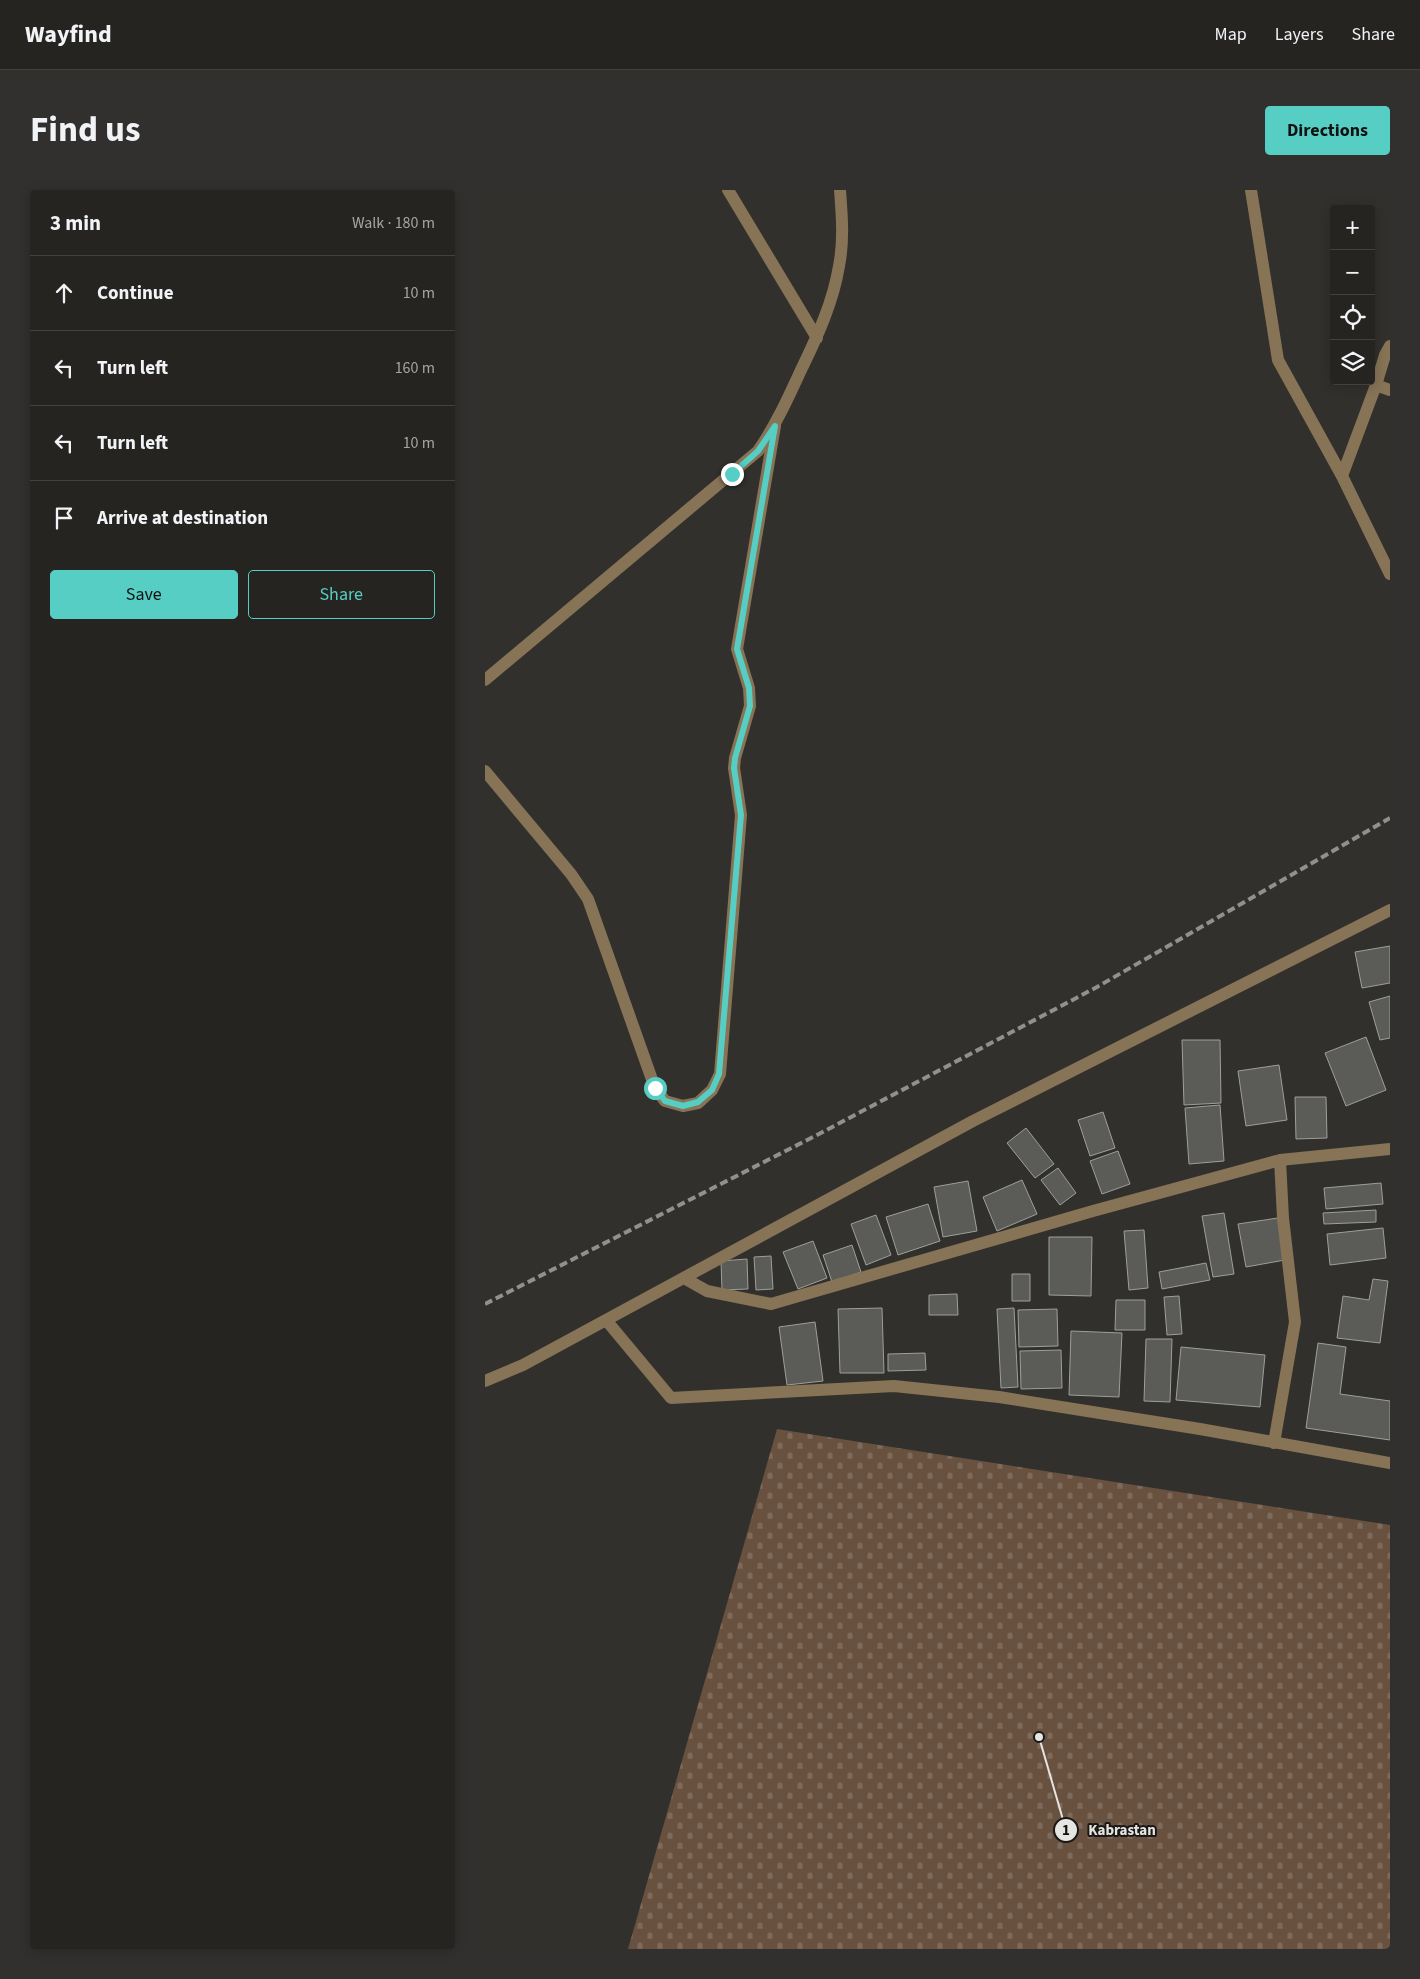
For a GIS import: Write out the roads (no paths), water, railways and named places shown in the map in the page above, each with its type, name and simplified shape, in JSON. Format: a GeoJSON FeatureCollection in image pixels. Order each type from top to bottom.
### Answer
{"type":"FeatureCollection","features":[{"type":"Feature","properties":{"kind":"street"},"geometry":{"type":"LineString","coordinates":[[728,190],[817,338]]}},
{"type":"Feature","properties":{"kind":"street"},"geometry":{"type":"LineString","coordinates":[[485,680],[758,451],[775,426],[817,338],[833,294],[840,265],[843,236],[840,190]]}},
{"type":"Feature","properties":{"kind":"street"},"geometry":{"type":"LineString","coordinates":[[1251,190],[1278,360],[1342,476],[1390,574]]}},
{"type":"Feature","properties":{"kind":"street"},"geometry":{"type":"LineString","coordinates":[[1342,476],[1376,385],[1385,355],[1390,346]]}},
{"type":"Feature","properties":{"kind":"street"},"geometry":{"type":"LineString","coordinates":[[1376,385],[1390,390]]}},
{"type":"Feature","properties":{"kind":"street"},"geometry":{"type":"LineString","coordinates":[[485,771],[571,874],[588,899],[655,1088],[665,1101],[683,1106],[698,1102],[712,1090],[719,1074],[741,815],[734,768],[735,758],[750,706],[749,688],[737,649],[775,426]]}},
{"type":"Feature","properties":{"kind":"street"},"geometry":{"type":"LineString","coordinates":[[485,1380],[523,1365],[973,1122],[1390,910]]}},
{"type":"Feature","properties":{"kind":"street"},"geometry":{"type":"LineString","coordinates":[[684,1278],[707,1291],[771,1304],[1093,1211],[1280,1160],[1390,1149]]}},
{"type":"Feature","properties":{"kind":"street"},"geometry":{"type":"LineString","coordinates":[[1274,1443],[1295,1322],[1283,1218],[1280,1160]]}},
{"type":"Feature","properties":{"kind":"street"},"geometry":{"type":"LineString","coordinates":[[606,1320],[671,1398],[894,1386],[999,1397],[1390,1462]]}},
{"type":"Feature","properties":{"kind":"railway"},"geometry":{"type":"LineString","coordinates":[[485,1304],[817,1135],[1097,987],[1390,818]]}},
{"type":"Feature","properties":{"kind":"place","name":"Kabrastan"},"geometry":{"type":"Point","coordinates":[1039,1737]}}]}
